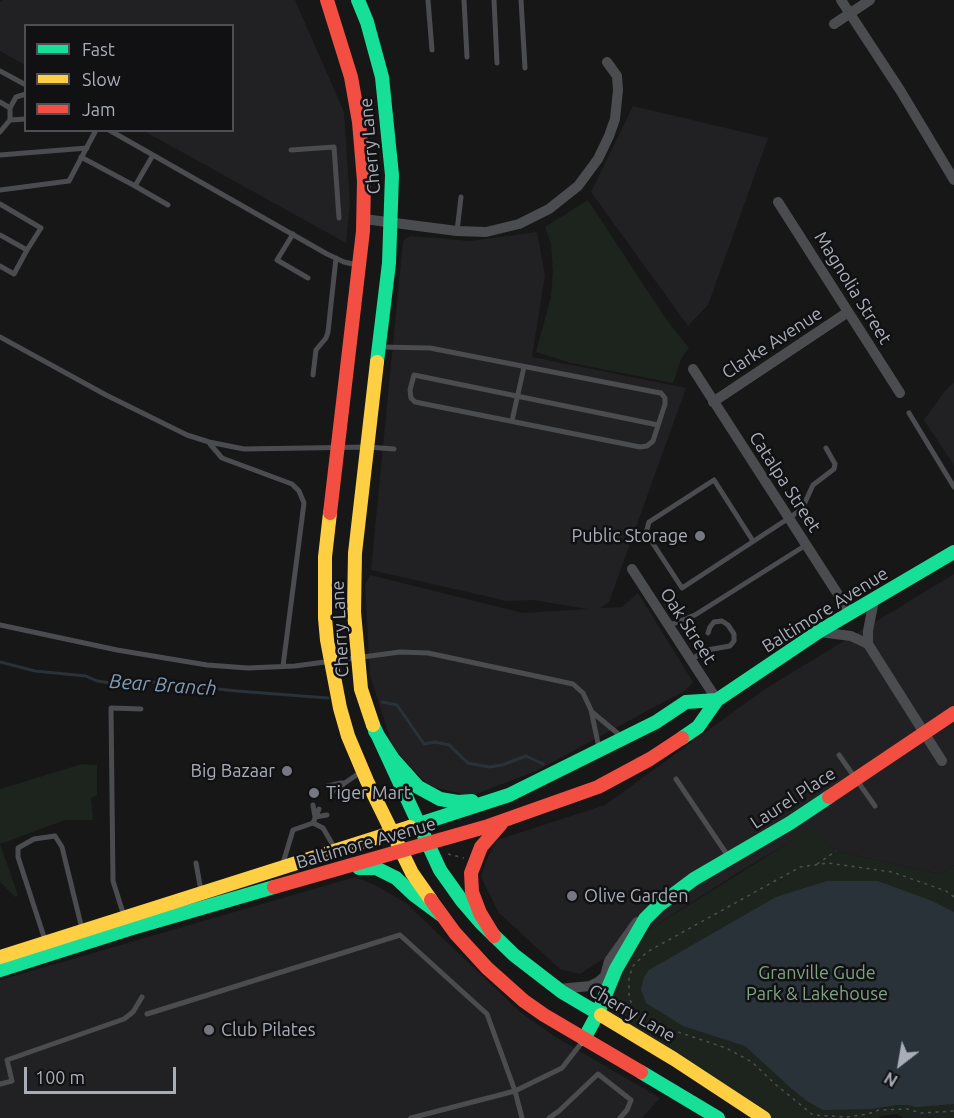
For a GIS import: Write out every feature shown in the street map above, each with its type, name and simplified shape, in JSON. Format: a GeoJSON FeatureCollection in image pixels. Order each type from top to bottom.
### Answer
{"type":"FeatureCollection","features":[{"type":"Feature","properties":{"kind":"main road","name":"Cherry Lane"},"geometry":{"type":"LineString","coordinates":[[327,0],[348,66],[359,122],[364,181],[363,219],[325,557],[325,618],[330,661],[344,724],[363,771],[412,873],[441,915],[487,968],[524,1001],[584,1040],[718,1118]]}},
{"type":"Feature","properties":{"kind":"main road","name":"Cherry Lane"},"geometry":{"type":"LineString","coordinates":[[358,0],[376,55],[384,97],[392,166],[389,263],[356,553],[354,612],[361,689],[375,731],[440,870],[462,901],[494,936],[558,989],[597,1015],[674,1059],[764,1118]]}},
{"type":"Feature","properties":{"kind":"main road","name":"Baltimore Avenue"},"geometry":{"type":"LineString","coordinates":[[0,957],[82,931],[205,907],[346,868],[504,821],[598,787],[650,759],[698,728],[717,700],[818,632],[954,552]]}},
{"type":"Feature","properties":{"kind":"main road","name":"Baltimore Avenue"},"geometry":{"type":"LineString","coordinates":[[0,970],[201,893],[509,795],[624,739],[656,722],[686,702],[717,700]]}},
{"type":"Feature","properties":{"kind":"main road","name":"Laurel Place"},"geometry":{"type":"LineString","coordinates":[[584,1040],[616,969],[645,919],[652,912],[694,879],[790,823],[954,713]]}},
{"type":"Feature","properties":{"kind":"main road"},"geometry":{"type":"LineString","coordinates":[[375,731],[402,771],[431,796],[458,802],[509,795]]}},
{"type":"Feature","properties":{"kind":"main road"},"geometry":{"type":"LineString","coordinates":[[494,936],[480,913],[472,892],[471,873],[481,847],[504,821]]}},
{"type":"Feature","properties":{"kind":"main road"},"geometry":{"type":"LineString","coordinates":[[346,868],[376,868],[396,878],[441,915]]}},
{"type":"Feature","properties":{"kind":"street"},"geometry":{"type":"LineString","coordinates":[[841,0],[900,90],[954,180]]}},
{"type":"Feature","properties":{"kind":"street"},"geometry":{"type":"LineString","coordinates":[[834,24],[870,0]]}},
{"type":"Feature","properties":{"kind":"street"},"geometry":{"type":"LineString","coordinates":[[363,219],[457,231],[497,230],[523,222],[549,209],[578,186],[598,159],[609,136],[615,119],[618,90],[617,76],[607,62]]}},
{"type":"Feature","properties":{"kind":"street","name":"Magnolia Street"},"geometry":{"type":"LineString","coordinates":[[778,202],[900,393]]}},
{"type":"Feature","properties":{"kind":"street","name":"Clarke Avenue"},"geometry":{"type":"LineString","coordinates":[[713,402],[848,312]]}},
{"type":"Feature","properties":{"kind":"street","name":"Catalpa Street"},"geometry":{"type":"LineString","coordinates":[[693,369],[850,614]]}},
{"type":"Feature","properties":{"kind":"street","name":"Oak Street"},"geometry":{"type":"LineString","coordinates":[[632,569],[717,700]]}},
{"type":"Feature","properties":{"kind":"street"},"geometry":{"type":"LineString","coordinates":[[874,600],[868,644],[942,761]]}},
{"type":"Feature","properties":{"kind":"street"},"geometry":{"type":"LineString","coordinates":[[818,632],[851,636],[868,644]]}},
{"type":"Feature","properties":{"kind":"street","name":"Laurel Place"},"geometry":{"type":"LineString","coordinates":[[558,989],[590,986],[598,982],[605,976],[609,961],[632,928],[642,917],[652,912]]}},
{"type":"Feature","properties":{"kind":"lane"},"geometry":{"type":"LineString","coordinates":[[428,0],[432,50]]}},
{"type":"Feature","properties":{"kind":"lane"},"geometry":{"type":"LineString","coordinates":[[464,0],[467,57]]}},
{"type":"Feature","properties":{"kind":"lane"},"geometry":{"type":"LineString","coordinates":[[494,0],[497,63]]}},
{"type":"Feature","properties":{"kind":"lane"},"geometry":{"type":"LineString","coordinates":[[521,0],[525,68]]}},
{"type":"Feature","properties":{"kind":"lane"},"geometry":{"type":"LineString","coordinates":[[0,71],[24,84]]}},
{"type":"Feature","properties":{"kind":"lane"},"geometry":{"type":"LineString","coordinates":[[0,132],[10,120],[10,108],[16,97],[24,95]]}},
{"type":"Feature","properties":{"kind":"lane"},"geometry":{"type":"LineString","coordinates":[[0,102],[10,108]]}},
{"type":"Feature","properties":{"kind":"lane"},"geometry":{"type":"LineString","coordinates":[[10,120],[24,119]]}},
{"type":"Feature","properties":{"kind":"lane"},"geometry":{"type":"LineString","coordinates":[[0,190],[69,181],[95,132]]}},
{"type":"Feature","properties":{"kind":"lane"},"geometry":{"type":"LineString","coordinates":[[113,132],[336,258],[358,266]]}},
{"type":"Feature","properties":{"kind":"lane"},"geometry":{"type":"LineString","coordinates":[[291,150],[334,147],[339,218]]}},
{"type":"Feature","properties":{"kind":"lane"},"geometry":{"type":"LineString","coordinates":[[0,155],[87,148]]}},
{"type":"Feature","properties":{"kind":"lane"},"geometry":{"type":"LineString","coordinates":[[135,186],[153,155]]}},
{"type":"Feature","properties":{"kind":"lane"},"geometry":{"type":"LineString","coordinates":[[81,157],[168,205]]}},
{"type":"Feature","properties":{"kind":"lane"},"geometry":{"type":"LineString","coordinates":[[457,231],[461,197]]}},
{"type":"Feature","properties":{"kind":"lane"},"geometry":{"type":"LineString","coordinates":[[0,204],[41,228],[14,274],[0,266]]}},
{"type":"Feature","properties":{"kind":"lane"},"geometry":{"type":"LineString","coordinates":[[293,234],[277,260],[308,278]]}},
{"type":"Feature","properties":{"kind":"lane"},"geometry":{"type":"LineString","coordinates":[[0,235],[27,250]]}},
{"type":"Feature","properties":{"kind":"lane"},"geometry":{"type":"LineString","coordinates":[[314,375],[316,350],[328,332],[336,258]]}},
{"type":"Feature","properties":{"kind":"lane"},"geometry":{"type":"LineString","coordinates":[[0,337],[106,395],[187,435],[209,442],[244,449],[368,447],[394,449]]}},
{"type":"Feature","properties":{"kind":"lane"},"geometry":{"type":"LineString","coordinates":[[380,346],[430,348],[661,393],[665,398],[664,404],[658,425],[653,441],[647,446],[640,447],[415,402],[411,398],[410,390],[414,375],[658,425]]}},
{"type":"Feature","properties":{"kind":"lane"},"geometry":{"type":"LineString","coordinates":[[512,421],[524,367]]}},
{"type":"Feature","properties":{"kind":"lane"},"geometry":{"type":"LineString","coordinates":[[909,413],[954,488]]}},
{"type":"Feature","properties":{"kind":"lane"},"geometry":{"type":"LineString","coordinates":[[209,442],[222,458],[292,484],[299,491],[303,503],[283,666]]}},
{"type":"Feature","properties":{"kind":"lane"},"geometry":{"type":"LineString","coordinates":[[753,541],[714,480],[649,522],[646,532],[682,588],[802,509],[816,482],[834,469],[835,464],[826,448]]}},
{"type":"Feature","properties":{"kind":"lane"},"geometry":{"type":"LineString","coordinates":[[668,626],[695,615],[806,545]]}},
{"type":"Feature","properties":{"kind":"lane"},"geometry":{"type":"LineString","coordinates":[[690,660],[707,647],[723,648],[730,646],[734,641],[734,634],[722,621],[714,622],[708,633]]}},
{"type":"Feature","properties":{"kind":"lane"},"geometry":{"type":"LineString","coordinates":[[0,625],[117,650],[207,664],[248,668],[400,652],[428,653],[567,682],[578,687],[583,693],[591,710],[600,751]]}},
{"type":"Feature","properties":{"kind":"lane"},"geometry":{"type":"LineString","coordinates":[[127,923],[113,881],[111,708],[141,709]]}},
{"type":"Feature","properties":{"kind":"lane"},"geometry":{"type":"LineString","coordinates":[[591,710],[624,739]]}},
{"type":"Feature","properties":{"kind":"lane"},"geometry":{"type":"LineString","coordinates":[[839,755],[875,806]]}},
{"type":"Feature","properties":{"kind":"lane"},"geometry":{"type":"LineString","coordinates":[[333,791],[363,771]]}},
{"type":"Feature","properties":{"kind":"lane"},"geometry":{"type":"LineString","coordinates":[[676,780],[730,860]]}},
{"type":"Feature","properties":{"kind":"lane"},"geometry":{"type":"LineString","coordinates":[[327,786],[343,783]]}},
{"type":"Feature","properties":{"kind":"lane"},"geometry":{"type":"LineString","coordinates":[[341,796],[343,783]]}},
{"type":"Feature","properties":{"kind":"lane"},"geometry":{"type":"LineString","coordinates":[[313,805],[314,820],[323,828],[336,850]]}},
{"type":"Feature","properties":{"kind":"lane"},"geometry":{"type":"LineString","coordinates":[[314,820],[319,809]]}},
{"type":"Feature","properties":{"kind":"lane"},"geometry":{"type":"LineString","coordinates":[[282,867],[293,830],[327,815]]}},
{"type":"Feature","properties":{"kind":"lane"},"geometry":{"type":"LineString","coordinates":[[46,942],[18,857],[18,848],[34,839],[55,836],[62,847],[82,931]]}},
{"type":"Feature","properties":{"kind":"lane"},"geometry":{"type":"LineString","coordinates":[[196,863],[205,907]]}},
{"type":"Feature","properties":{"kind":"lane"},"geometry":{"type":"LineString","coordinates":[[147,1014],[400,935],[487,1014],[515,1091],[522,1118]]}},
{"type":"Feature","properties":{"kind":"lane"},"geometry":{"type":"LineString","coordinates":[[0,1084],[12,1081],[8,1060],[124,1019],[142,997]]}},
{"type":"Feature","properties":{"kind":"lane"},"geometry":{"type":"LineString","coordinates":[[411,1118],[515,1091],[562,1068],[584,1040]]}},
{"type":"Feature","properties":{"kind":"lane"},"geometry":{"type":"LineString","coordinates":[[549,1118],[598,1074],[631,1100],[627,1110],[620,1118]]}},
{"type":"Feature","properties":{"kind":"path"},"geometry":{"type":"LineString","coordinates":[[816,865],[836,851]]}},
{"type":"Feature","properties":{"kind":"path"},"geometry":{"type":"LineString","coordinates":[[448,855],[468,859]]}},
{"type":"Feature","properties":{"kind":"path"},"geometry":{"type":"LineString","coordinates":[[814,1118],[752,1062],[726,1048],[678,1033],[633,1008],[629,996],[629,978],[633,966],[647,952],[800,867],[828,863],[892,872],[946,891],[954,897]]}},
{"type":"Feature","properties":{"kind":"path"},"geometry":{"type":"LineString","coordinates":[[812,1114],[847,1118],[879,1110],[907,1109],[921,1113],[954,1111]]}},
{"type":"Feature","properties":{"kind":"shaded area"},"geometry":{"type":"Polygon","coordinates":[[[3,0],[295,0],[344,112],[350,203],[346,243],[146,132],[234,132],[234,24],[24,24],[24,64],[0,51],[0,2],[3,0]]]}},
{"type":"Feature","properties":{"kind":"shaded area"},"geometry":{"type":"Polygon","coordinates":[[[633,106],[768,138],[708,305],[688,326],[591,192],[633,106]]]}},
{"type":"Feature","properties":{"kind":"shaded area"},"geometry":{"type":"Polygon","coordinates":[[[537,232],[545,275],[532,357],[686,388],[609,602],[600,608],[622,607],[638,593],[693,682],[686,690],[536,771],[471,796],[429,786],[393,748],[370,675],[365,585],[370,575],[523,613],[587,609],[533,600],[507,601],[371,570],[403,241],[410,236],[470,241],[537,232]]]}},
{"type":"Feature","properties":{"kind":"shaded area"},"geometry":{"type":"Polygon","coordinates":[[[954,382],[954,465],[924,420],[954,382]]]}},
{"type":"Feature","properties":{"kind":"shaded area"},"geometry":{"type":"Polygon","coordinates":[[[954,574],[954,865],[940,874],[836,851],[812,829],[744,869],[580,974],[560,969],[499,913],[481,877],[497,840],[605,805],[765,689],[954,574]]]}},
{"type":"Feature","properties":{"kind":"shaded area"},"geometry":{"type":"Polygon","coordinates":[[[355,877],[375,885],[406,903],[519,1011],[554,1036],[660,1098],[642,1118],[0,1118],[0,980],[355,877]]]}},
{"type":"Feature","properties":{"kind":"shaded area","name":"Granville Gude Park & Lakehouse"},"geometry":{"type":"Polygon","coordinates":[[[827,881],[878,881],[932,901],[954,912],[954,1104],[823,1110],[792,1089],[745,1046],[683,1026],[646,1003],[641,990],[644,977],[649,970],[776,897],[827,881]]]}},
{"type":"Feature","properties":{"kind":"green space"},"geometry":{"type":"Polygon","coordinates":[[[588,200],[666,319],[689,348],[681,359],[673,383],[571,363],[536,352],[551,297],[553,272],[551,244],[545,227],[588,200]]]}},
{"type":"Feature","properties":{"kind":"green space"},"geometry":{"type":"Polygon","coordinates":[[[82,764],[97,765],[97,795],[91,798],[93,820],[65,820],[0,844],[0,789],[82,764]]]}},
{"type":"Feature","properties":{"kind":"green space","name":"Granville Gude Park & Lakehouse"},"geometry":{"type":"Polygon","coordinates":[[[812,828],[836,851],[940,874],[954,865],[954,1118],[903,1118],[897,1114],[879,1118],[759,1118],[597,1015],[633,940],[812,828]]]}},
{"type":"Feature","properties":{"kind":"green space"},"geometry":{"type":"Polygon","coordinates":[[[0,844],[18,895],[15,897],[0,882],[0,844]]]}},
{"type":"Feature","properties":{"kind":"waterway","name":"Bear Branch"},"geometry":{"type":"LineString","coordinates":[[0,662],[35,671],[86,676],[97,681],[117,684],[129,681],[153,682],[328,698]]}},
{"type":"Feature","properties":{"kind":"waterway","name":"Bear Branch"},"geometry":{"type":"LineString","coordinates":[[382,702],[397,705],[424,744],[435,742],[449,745],[468,763],[489,767],[526,756],[543,764]]}},
{"type":"Feature","properties":{"kind":"traffic: fast"},"geometry":{"type":"LineString","coordinates":[[358,0],[367,22],[382,77],[392,175],[389,263],[377,362]]}},
{"type":"Feature","properties":{"kind":"traffic: fast"},"geometry":{"type":"LineString","coordinates":[[682,738],[698,727],[717,700],[818,632],[954,552]]}},
{"type":"Feature","properties":{"kind":"traffic: fast"},"geometry":{"type":"LineString","coordinates":[[410,827],[509,795],[656,722],[686,702],[717,700]]}},
{"type":"Feature","properties":{"kind":"traffic: fast"},"geometry":{"type":"LineString","coordinates":[[373,725],[440,870],[462,901],[514,955],[562,992],[601,1015]]}},
{"type":"Feature","properties":{"kind":"traffic: fast"},"geometry":{"type":"LineString","coordinates":[[375,731],[393,759],[418,787],[440,799],[458,802],[472,801]]}},
{"type":"Feature","properties":{"kind":"traffic: fast"},"geometry":{"type":"LineString","coordinates":[[584,1039],[597,1015],[616,969],[645,919],[658,906],[694,879],[790,823],[829,797]]}},
{"type":"Feature","properties":{"kind":"traffic: fast"},"geometry":{"type":"LineString","coordinates":[[359,868],[376,868],[396,878],[441,915]]}},
{"type":"Feature","properties":{"kind":"traffic: fast"},"geometry":{"type":"LineString","coordinates":[[0,970],[129,929],[274,887]]}},
{"type":"Feature","properties":{"kind":"traffic: fast"},"geometry":{"type":"LineString","coordinates":[[641,1072],[718,1118]]}},
{"type":"Feature","properties":{"kind":"traffic: slow"},"geometry":{"type":"LineString","coordinates":[[373,725],[361,689],[354,612],[355,553],[377,362]]}},
{"type":"Feature","properties":{"kind":"traffic: slow"},"geometry":{"type":"LineString","coordinates":[[330,513],[325,557],[325,618],[340,708],[348,736],[367,781],[412,873],[431,900]]}},
{"type":"Feature","properties":{"kind":"traffic: slow"},"geometry":{"type":"LineString","coordinates":[[0,957],[410,827]]}},
{"type":"Feature","properties":{"kind":"traffic: slow"},"geometry":{"type":"LineString","coordinates":[[601,1015],[764,1118]]}},
{"type":"Feature","properties":{"kind":"traffic: jam"},"geometry":{"type":"LineString","coordinates":[[327,0],[351,77],[359,122],[364,181],[363,231],[330,513]]}},
{"type":"Feature","properties":{"kind":"traffic: jam"},"geometry":{"type":"LineString","coordinates":[[829,797],[954,713]]}},
{"type":"Feature","properties":{"kind":"traffic: jam"},"geometry":{"type":"LineString","coordinates":[[274,887],[485,827],[598,787],[650,759],[682,738]]}},
{"type":"Feature","properties":{"kind":"traffic: jam"},"geometry":{"type":"LineString","coordinates":[[494,936],[480,913],[472,892],[471,873],[481,847],[501,824]]}},
{"type":"Feature","properties":{"kind":"traffic: jam"},"geometry":{"type":"LineString","coordinates":[[431,900],[455,933],[487,968],[524,1001],[641,1072]]}},
{"type":"Feature","properties":{"kind":"place","name":"Public Storage"},"geometry":{"type":"Point","coordinates":[700,536]}},
{"type":"Feature","properties":{"kind":"place","name":"Big Bazaar"},"geometry":{"type":"Point","coordinates":[287,771]}},
{"type":"Feature","properties":{"kind":"place","name":"Tiger Mart"},"geometry":{"type":"Point","coordinates":[314,793]}},
{"type":"Feature","properties":{"kind":"place","name":"Olive Garden"},"geometry":{"type":"Point","coordinates":[572,896]}},
{"type":"Feature","properties":{"kind":"place","name":"Club Pilates"},"geometry":{"type":"Point","coordinates":[209,1030]}}]}
